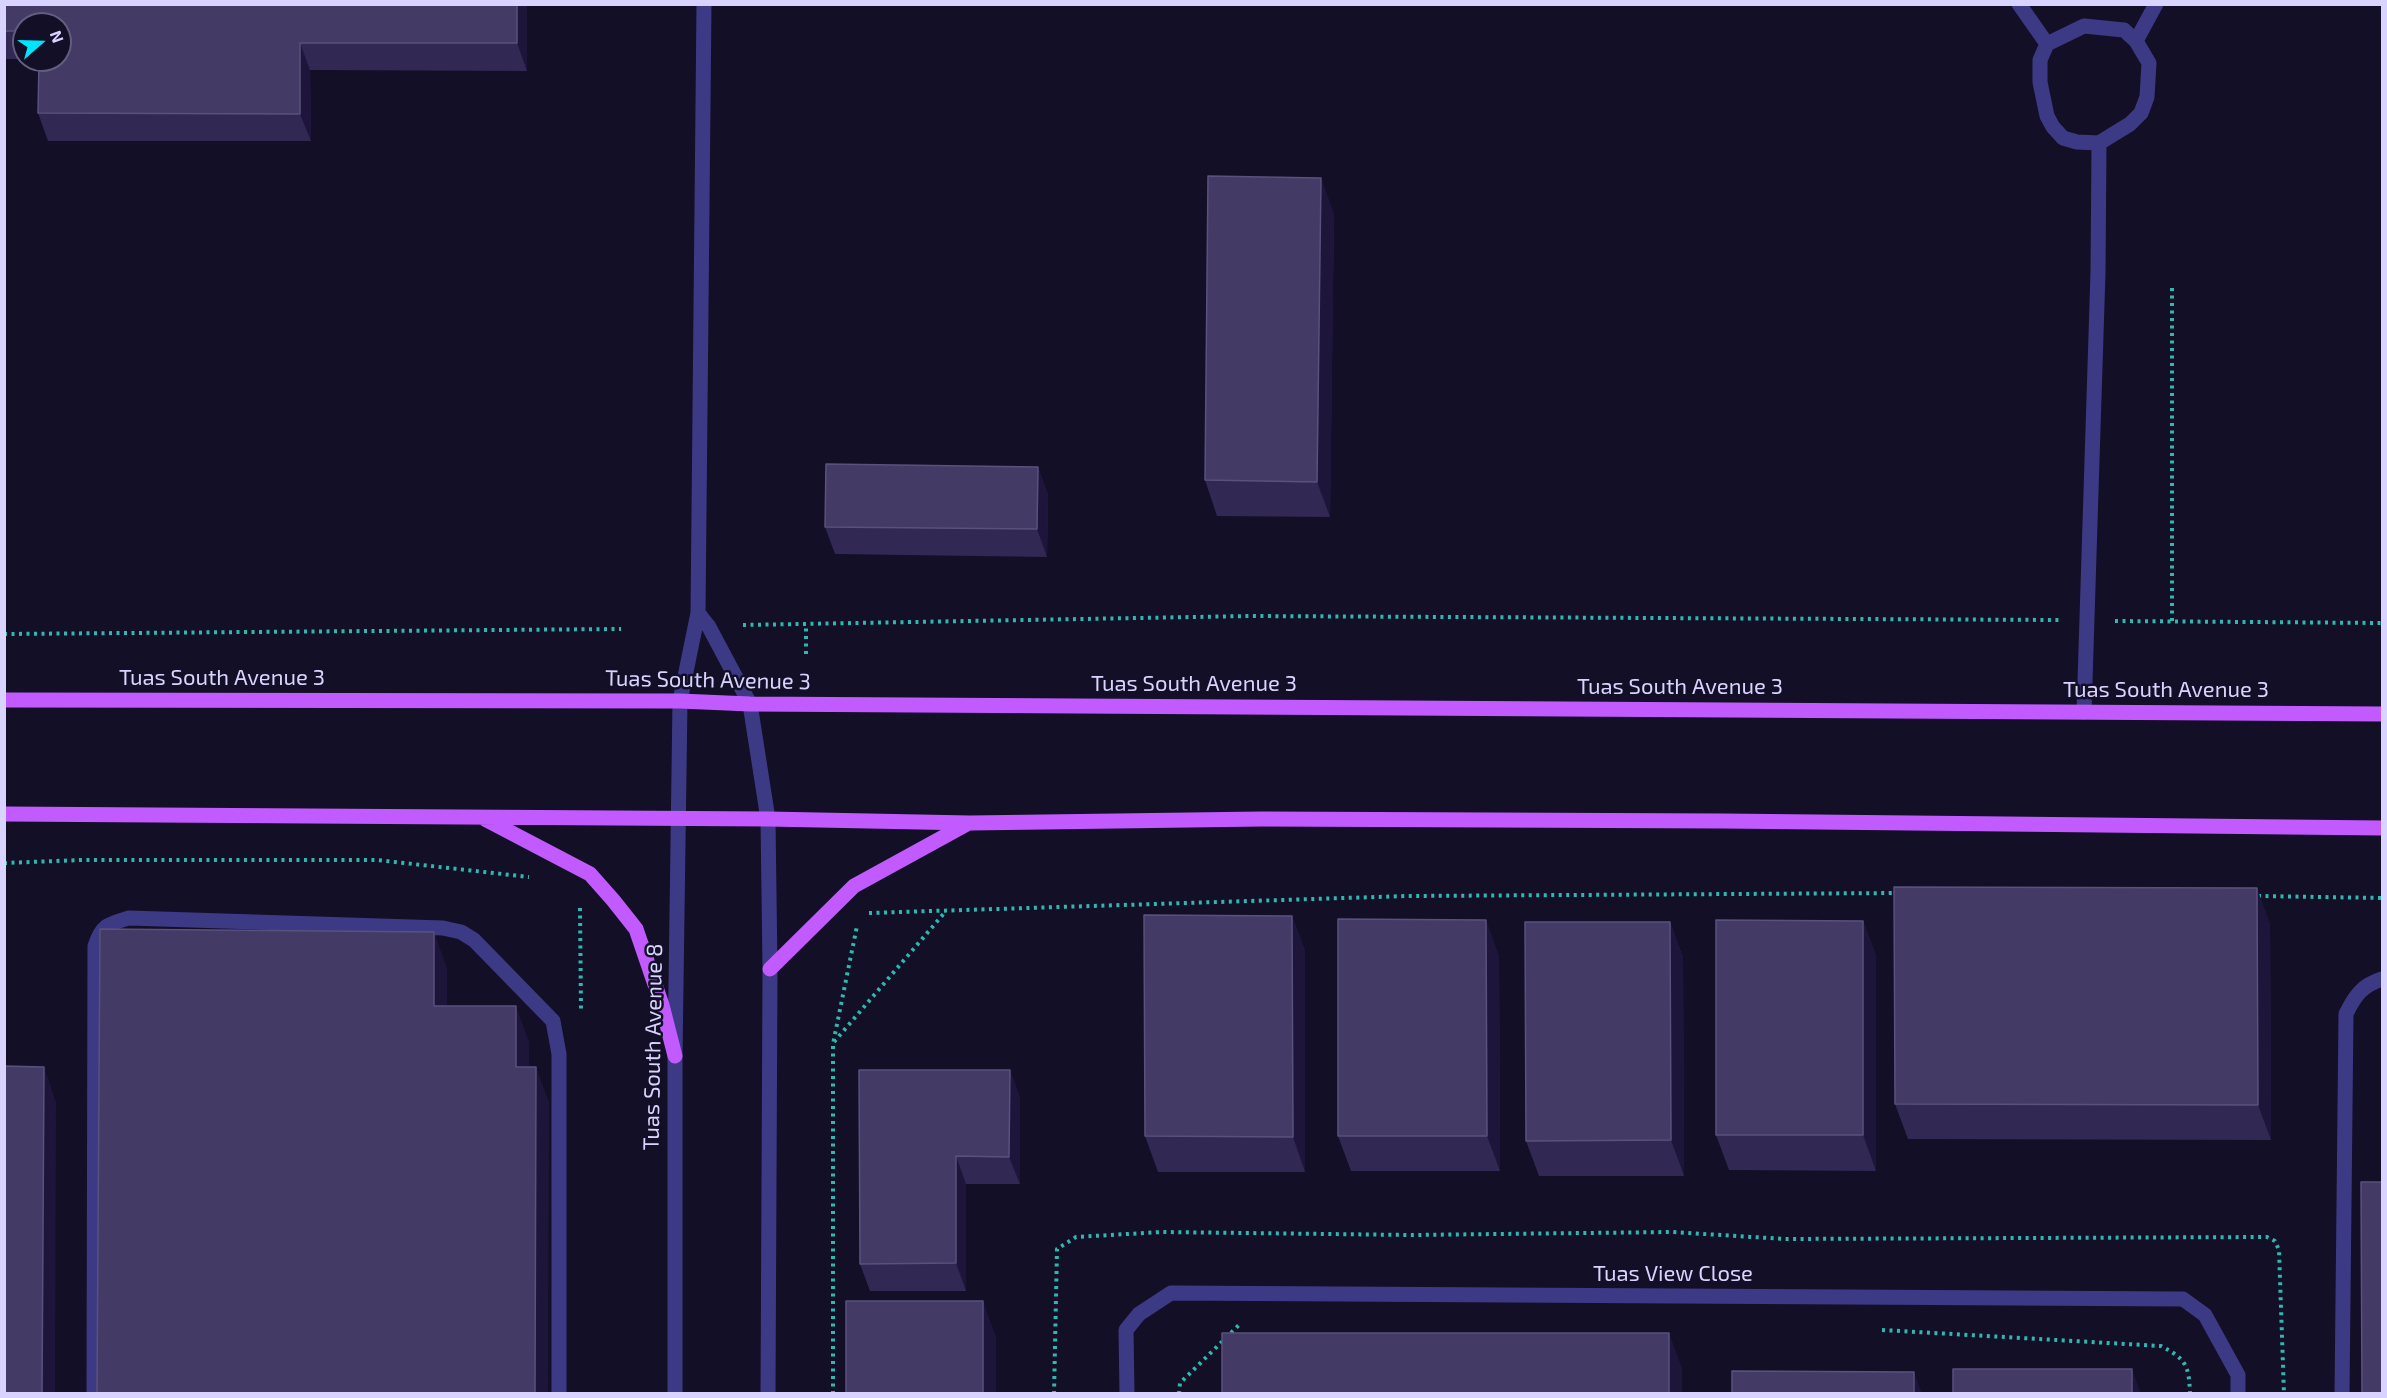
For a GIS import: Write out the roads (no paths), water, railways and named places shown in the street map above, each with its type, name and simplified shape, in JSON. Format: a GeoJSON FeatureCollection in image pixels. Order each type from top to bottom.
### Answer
{"type":"FeatureCollection","features":[{"type":"Feature","properties":{"kind":"main road","name":"Tuas South Avenue 3"},"geometry":{"type":"LineString","coordinates":[[4,700],[680,701],[750,704],[2382,714]]}},
{"type":"Feature","properties":{"kind":"main road"},"geometry":{"type":"LineString","coordinates":[[4,813],[768,819],[970,823],[1333,820],[2382,828]]}},
{"type":"Feature","properties":{"kind":"main road"},"geometry":{"type":"LineString","coordinates":[[481,817],[590,874],[619,907],[636,929],[662,1005],[675,1056]]}},
{"type":"Feature","properties":{"kind":"main road"},"geometry":{"type":"LineString","coordinates":[[770,969],[854,886],[970,823]]}},
{"type":"Feature","properties":{"kind":"street","name":"Tuas South Avenue 8"},"geometry":{"type":"LineString","coordinates":[[675,1394],[675,1056],[680,701],[698,613],[704,4]]}},
{"type":"Feature","properties":{"kind":"street"},"geometry":{"type":"LineString","coordinates":[[2019,4],[2047,44]]}},
{"type":"Feature","properties":{"kind":"street"},"geometry":{"type":"LineString","coordinates":[[2136,41],[2156,4]]}},
{"type":"Feature","properties":{"kind":"street"},"geometry":{"type":"LineString","coordinates":[[2084,26],[2124,30],[2136,41],[2149,63],[2147,97],[2141,113],[2130,124],[2099,143],[2077,142],[2063,138],[2053,128],[2047,116],[2040,82],[2040,60],[2047,44],[2084,26]]}},
{"type":"Feature","properties":{"kind":"street"},"geometry":{"type":"LineString","coordinates":[[2084,712],[2099,143]]}},
{"type":"Feature","properties":{"kind":"street"},"geometry":{"type":"LineString","coordinates":[[698,613],[709,627],[750,704],[768,819],[770,969],[768,1394]]}},
{"type":"Feature","properties":{"kind":"street"},"geometry":{"type":"LineString","coordinates":[[94,1394],[95,946],[100,931],[113,923],[129,918],[443,928],[461,932],[474,940],[553,1021],[559,1054],[559,1394]]}},
{"type":"Feature","properties":{"kind":"street"},"geometry":{"type":"LineString","coordinates":[[2342,1394],[2346,1014],[2353,1000],[2365,985],[2382,979]]}},
{"type":"Feature","properties":{"kind":"street","name":"Tuas View Close"},"geometry":{"type":"LineString","coordinates":[[1127,1394],[1126,1330],[1139,1314],[1172,1293],[2183,1299],[2205,1315],[2238,1375],[2238,1394]]}}]}
